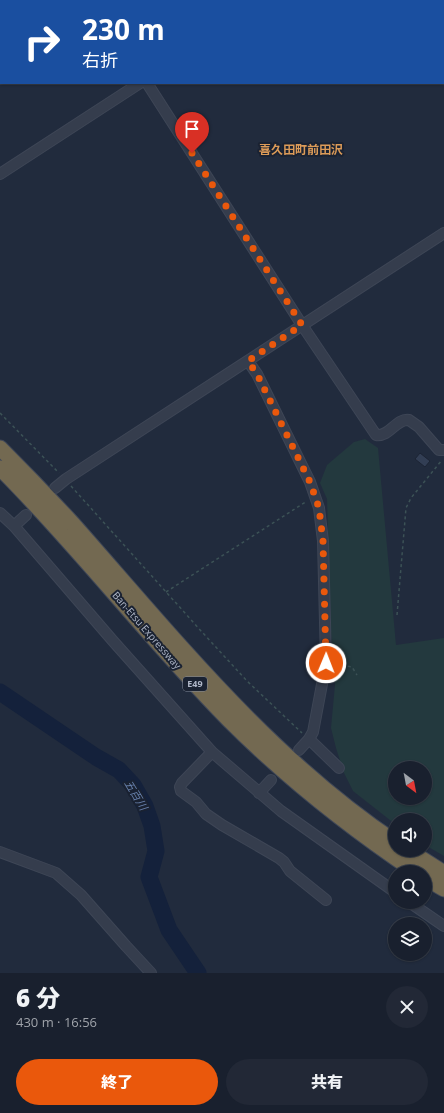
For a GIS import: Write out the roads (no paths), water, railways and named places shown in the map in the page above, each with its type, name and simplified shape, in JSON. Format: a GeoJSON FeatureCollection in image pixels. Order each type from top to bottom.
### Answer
{"type":"FeatureCollection","features":[{"type":"Feature","properties":{"kind":"highway","name":"Ban-Etsu Expressway"},"geometry":{"type":"LineString","coordinates":[[0,448],[72,524],[163,628],[240,712],[286,755],[342,803],[388,837]]}},
{"type":"Feature","properties":{"kind":"highway","name":"Ban-Etsu Expressway"},"geometry":{"type":"LineString","coordinates":[[0,468],[61,532],[194,683],[230,720],[276,765],[333,813],[373,844],[405,865]]}},
{"type":"Feature","properties":{"kind":"highway"},"geometry":{"type":"LineString","coordinates":[[419,857],[444,873]]}},
{"type":"Feature","properties":{"kind":"highway"},"geometry":{"type":"LineString","coordinates":[[432,882],[444,890]]}},
{"type":"Feature","properties":{"kind":"street"},"geometry":{"type":"LineString","coordinates":[[0,174],[138,84]]}},
{"type":"Feature","properties":{"kind":"street"},"geometry":{"type":"LineString","coordinates":[[148,84],[302,325],[376,435],[384,435],[402,420],[409,420],[419,427],[444,454]]}},
{"type":"Feature","properties":{"kind":"street"},"geometry":{"type":"LineString","coordinates":[[55,488],[66,479],[444,233]]}},
{"type":"Feature","properties":{"kind":"street"},"geometry":{"type":"LineString","coordinates":[[248,361],[257,374],[310,482],[319,508],[323,541],[326,663],[316,720],[309,739],[299,750]]}},
{"type":"Feature","properties":{"kind":"street"},"geometry":{"type":"LineString","coordinates":[[0,513],[14,526],[113,641],[212,752],[281,811],[388,887]]}},
{"type":"Feature","properties":{"kind":"street"},"geometry":{"type":"LineString","coordinates":[[14,526],[26,515]]}},
{"type":"Feature","properties":{"kind":"street"},"geometry":{"type":"LineString","coordinates":[[309,739],[339,768]]}},
{"type":"Feature","properties":{"kind":"street"},"geometry":{"type":"LineString","coordinates":[[212,752],[182,783],[180,787],[181,791],[196,802],[211,818],[279,858],[284,862],[290,871],[326,900]]}},
{"type":"Feature","properties":{"kind":"street"},"geometry":{"type":"LineString","coordinates":[[259,793],[272,780]]}},
{"type":"Feature","properties":{"kind":"street"},"geometry":{"type":"LineString","coordinates":[[0,852],[56,873],[81,895],[151,973]]}},
{"type":"Feature","properties":{"kind":"street"},"geometry":{"type":"LineString","coordinates":[[419,909],[444,926]]}},
{"type":"Feature","properties":{"kind":"waterway","name":"五百川"},"geometry":{"type":"LineString","coordinates":[[0,692],[96,757],[119,770],[133,785],[145,806],[152,826],[156,851],[149,877],[169,930],[198,973]]}},
{"type":"Feature","properties":{"kind":"district","name":"喜久田町前田沢"},"geometry":{"type":"Point","coordinates":[301,150]}}]}
